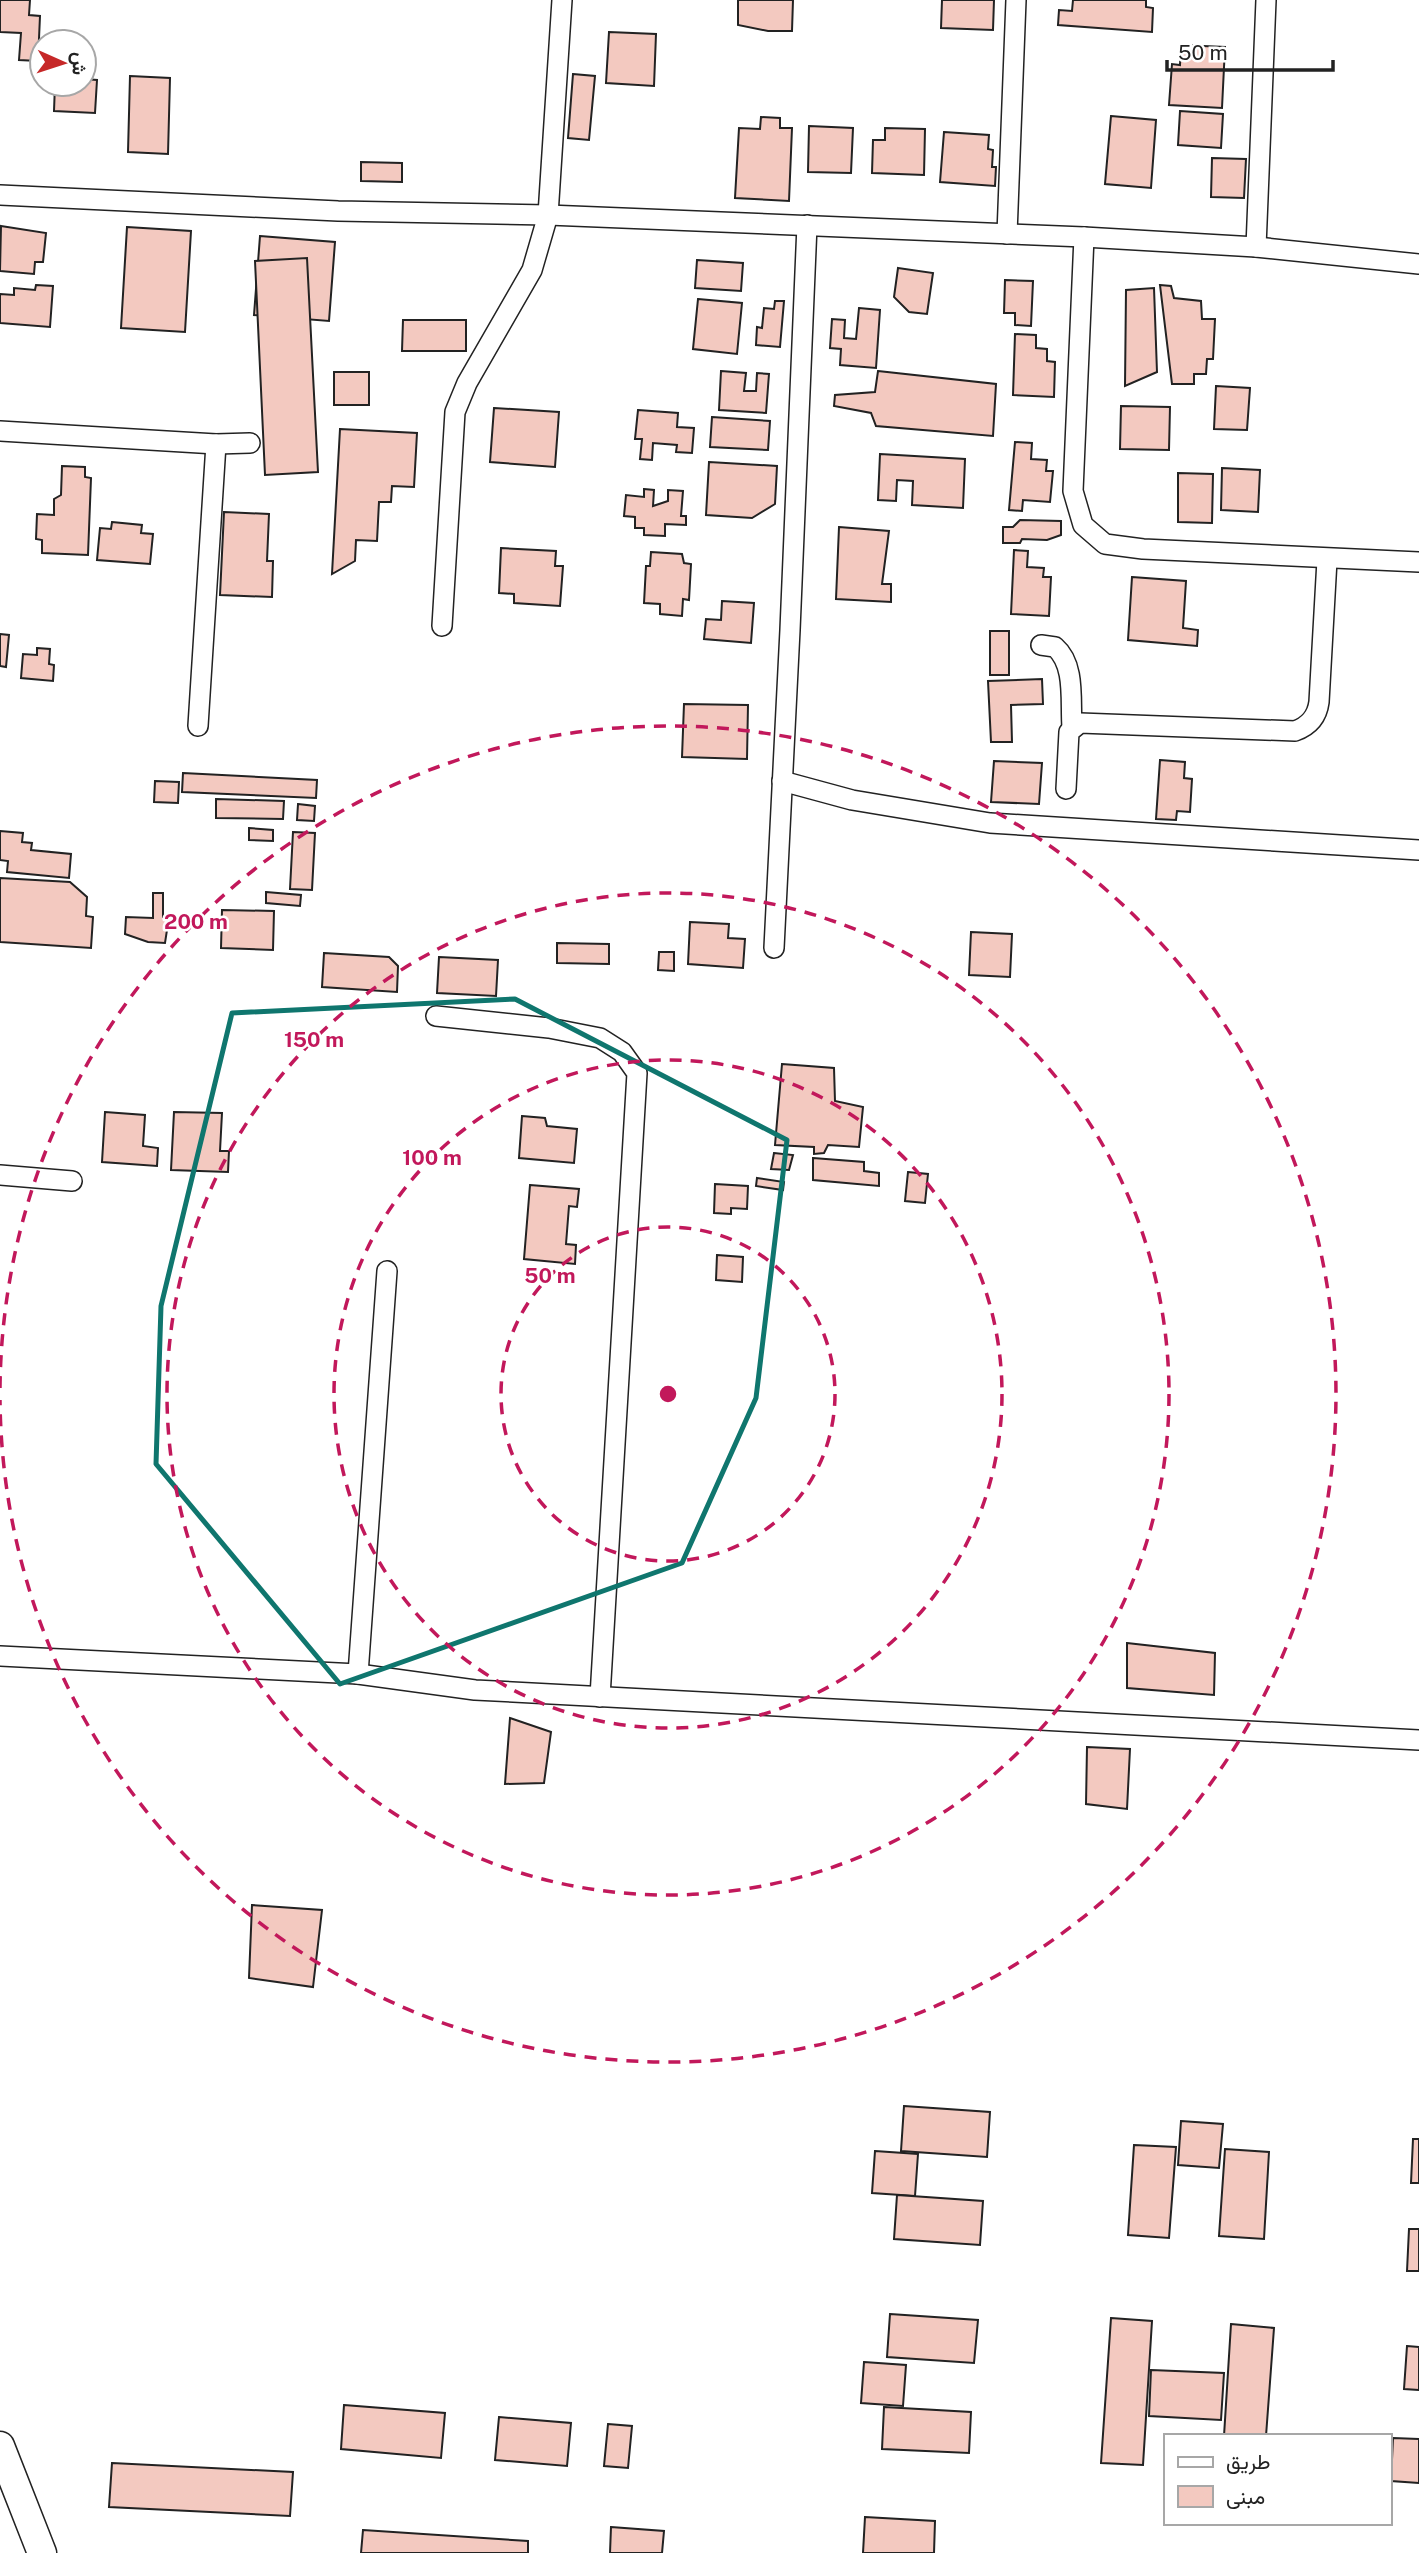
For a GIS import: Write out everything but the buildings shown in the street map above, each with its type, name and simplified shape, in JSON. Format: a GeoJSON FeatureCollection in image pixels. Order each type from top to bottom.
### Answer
{"type":"FeatureCollection","features":[{"type":"Feature","properties":{"kind":"street"},"geometry":{"type":"LineString","coordinates":[[442,626],[455,412],[467,383],[532,270],[548,215],[562,0]]}},
{"type":"Feature","properties":{"kind":"street"},"geometry":{"type":"LineString","coordinates":[[1007,234],[1016,0]]}},
{"type":"Feature","properties":{"kind":"street"},"geometry":{"type":"LineString","coordinates":[[1256,247],[1266,0]]}},
{"type":"Feature","properties":{"kind":"street"},"geometry":{"type":"LineString","coordinates":[[0,195],[338,211],[548,215],[1084,237],[1256,247],[1419,264]]}},
{"type":"Feature","properties":{"kind":"street"},"geometry":{"type":"LineString","coordinates":[[774,948],[807,225]]}},
{"type":"Feature","properties":{"kind":"street"},"geometry":{"type":"LineString","coordinates":[[1084,237],[1073,491],[1083,525],[1105,544],[1143,549],[1327,560],[1419,562]]}},
{"type":"Feature","properties":{"kind":"street"},"geometry":{"type":"LineString","coordinates":[[0,431],[216,444],[250,443]]}},
{"type":"Feature","properties":{"kind":"street"},"geometry":{"type":"LineString","coordinates":[[198,726],[216,444]]}},
{"type":"Feature","properties":{"kind":"street"},"geometry":{"type":"LineString","coordinates":[[1066,789],[1069,732],[1080,723],[1295,731],[1307,727],[1318,709],[1319,702],[1327,560]]}},
{"type":"Feature","properties":{"kind":"street"},"geometry":{"type":"LineString","coordinates":[[1041,645],[1055,647],[1065,661],[1069,672],[1072,727]]}},
{"type":"Feature","properties":{"kind":"street"},"geometry":{"type":"LineString","coordinates":[[782,781],[852,800],[990,823],[1419,850]]}},
{"type":"Feature","properties":{"kind":"street"},"geometry":{"type":"LineString","coordinates":[[436,1016],[549,1028],[600,1038],[622,1052],[637,1073],[600,1697]]}},
{"type":"Feature","properties":{"kind":"street"},"geometry":{"type":"LineString","coordinates":[[0,1175],[72,1181]]}},
{"type":"Feature","properties":{"kind":"street"},"geometry":{"type":"LineString","coordinates":[[358,1674],[387,1271]]}},
{"type":"Feature","properties":{"kind":"street"},"geometry":{"type":"LineString","coordinates":[[0,1656],[358,1674],[475,1690],[1419,1740]]}},
{"type":"Feature","properties":{"kind":"street"},"geometry":{"type":"LineString","coordinates":[[0,2446],[42,2553]]}},
{"type":"Feature","properties":{"kind":"highlighted area"},"geometry":{"type":"Polygon","coordinates":[[[515,999],[787,1140],[756,1398],[682,1563],[340,1684],[156,1464],[161,1306],[232,1013],[515,999]]]}}]}
